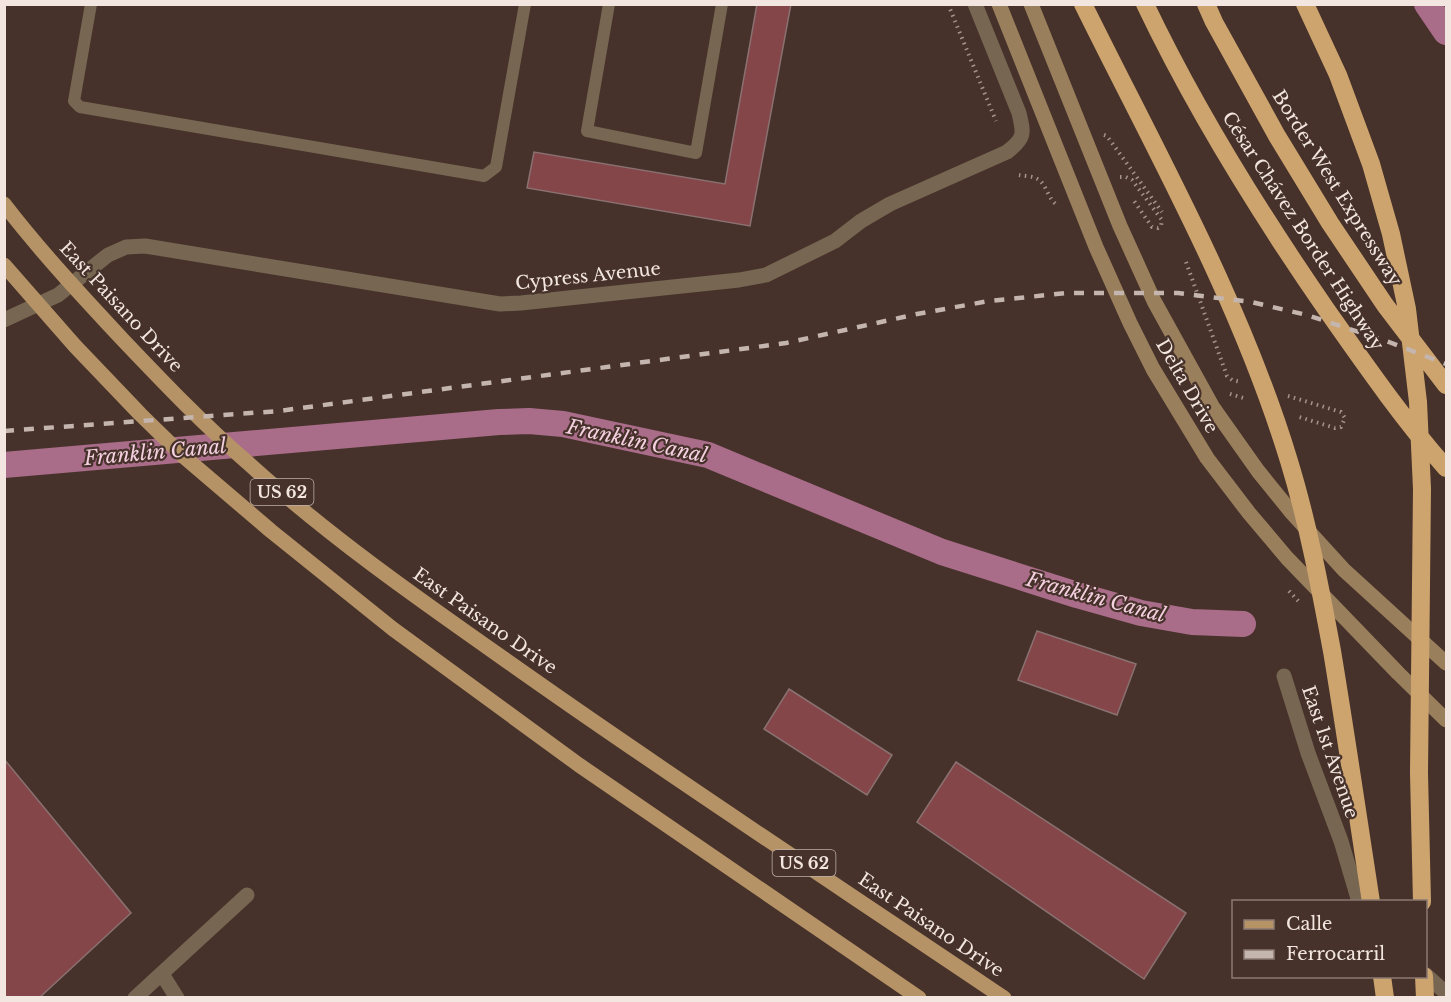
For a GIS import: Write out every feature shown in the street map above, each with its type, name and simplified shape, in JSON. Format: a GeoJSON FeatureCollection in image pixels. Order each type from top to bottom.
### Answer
{"type":"FeatureCollection","features":[{"type":"Feature","properties":{"kind":"highway"},"geometry":{"type":"LineString","coordinates":[[1083,4],[1194,223],[1253,356],[1289,461],[1317,569],[1372,900]]}},
{"type":"Feature","properties":{"kind":"highway","name":"César Chávez Border Highway"},"geometry":{"type":"LineString","coordinates":[[1145,4],[1206,121],[1288,253],[1372,375],[1446,468]]}},
{"type":"Feature","properties":{"kind":"highway","name":"Border West Expressway"},"geometry":{"type":"LineString","coordinates":[[1206,4],[1276,136],[1330,224],[1385,305],[1446,385]]}},
{"type":"Feature","properties":{"kind":"highway"},"geometry":{"type":"LineString","coordinates":[[1305,4],[1338,75],[1371,164],[1391,234],[1407,309],[1418,402],[1422,489],[1419,772],[1422,900]]}},
{"type":"Feature","properties":{"kind":"highway"},"geometry":{"type":"LineString","coordinates":[[1382,978],[1387,998]]}},
{"type":"Feature","properties":{"kind":"highway"},"geometry":{"type":"LineString","coordinates":[[1425,978],[1425,998]]}},
{"type":"Feature","properties":{"kind":"main road","name":"Delta Drive"},"geometry":{"type":"LineString","coordinates":[[999,4],[1096,247],[1130,323],[1153,369],[1207,458],[1287,558],[1446,720]]}},
{"type":"Feature","properties":{"kind":"main road","name":"Delta Drive"},"geometry":{"type":"LineString","coordinates":[[1031,4],[1116,215],[1154,301],[1212,406],[1238,444],[1292,513],[1344,570],[1446,663]]}},
{"type":"Feature","properties":{"kind":"main road","name":"East Paisano Drive"},"geometry":{"type":"LineString","coordinates":[[4,204],[89,304],[175,394],[247,463],[322,525],[410,592],[605,729],[1004,998]]}},
{"type":"Feature","properties":{"kind":"main road","name":"US 62"},"geometry":{"type":"LineString","coordinates":[[4,265],[75,346],[182,455],[271,531],[393,629],[579,765],[918,998]]}},
{"type":"Feature","properties":{"kind":"street","name":"Cypress Avenue"},"geometry":{"type":"LineString","coordinates":[[4,320],[58,295],[108,255],[126,247],[145,246],[500,304],[739,280],[766,275],[836,241],[861,221],[890,204],[1007,152],[1019,143],[1023,130],[1019,113],[975,4]]}},
{"type":"Feature","properties":{"kind":"street","name":"East 1st Avenue"},"geometry":{"type":"LineString","coordinates":[[1284,676],[1308,753],[1341,841],[1358,900]]}},
{"type":"Feature","properties":{"kind":"street","name":"East 1st Avenue"},"geometry":{"type":"LineString","coordinates":[[1341,841],[1371,900]]}},
{"type":"Feature","properties":{"kind":"street"},"geometry":{"type":"LineString","coordinates":[[135,998],[247,895]]}},
{"type":"Feature","properties":{"kind":"street"},"geometry":{"type":"LineString","coordinates":[[162,974],[177,998]]}},
{"type":"Feature","properties":{"kind":"street"},"geometry":{"type":"LineString","coordinates":[[1427,978],[1446,993]]}},
{"type":"Feature","properties":{"kind":"lane"},"geometry":{"type":"LineString","coordinates":[[91,4],[74,101],[81,107],[484,176],[496,167],[525,4]]}},
{"type":"Feature","properties":{"kind":"lane"},"geometry":{"type":"LineString","coordinates":[[609,4],[587,131],[696,153],[722,4]]}},
{"type":"Feature","properties":{"kind":"path"},"geometry":{"type":"LineString","coordinates":[[948,4],[996,121]]}},
{"type":"Feature","properties":{"kind":"path"},"geometry":{"type":"LineString","coordinates":[[1019,176],[1039,180],[1052,202],[1060,206]]}},
{"type":"Feature","properties":{"kind":"building"},"geometry":{"type":"Polygon","coordinates":[[[757,4],[791,4],[750,226],[527,188],[534,152],[725,184],[757,4]]]}},
{"type":"Feature","properties":{"kind":"building"},"geometry":{"type":"Polygon","coordinates":[[[1037,631],[1136,664],[1117,715],[1018,680],[1037,631]]]}},
{"type":"Feature","properties":{"kind":"building"},"geometry":{"type":"Polygon","coordinates":[[[789,689],[892,755],[867,795],[764,729],[789,689]]]}},
{"type":"Feature","properties":{"kind":"building"},"geometry":{"type":"Polygon","coordinates":[[[4,759],[131,913],[39,998],[4,998],[4,759]]]}},
{"type":"Feature","properties":{"kind":"building"},"geometry":{"type":"Polygon","coordinates":[[[956,762],[1186,913],[1144,979],[917,822],[956,762]]]}},
{"type":"Feature","properties":{"kind":"waterway"},"geometry":{"type":"LineString","coordinates":[[1427,4],[1446,32]]}},
{"type":"Feature","properties":{"kind":"waterway","name":"Franklin Canal"},"geometry":{"type":"LineString","coordinates":[[4,465],[499,422],[529,421],[563,424],[708,455],[942,552],[1077,595],[1141,613],[1192,622],[1243,624]]}},
{"type":"Feature","properties":{"kind":"railway"},"geometry":{"type":"LineString","coordinates":[[4,431],[279,411],[786,343],[917,314],[989,301],[1067,293],[1178,293],[1251,302],[1307,315],[1446,364]]}}]}
